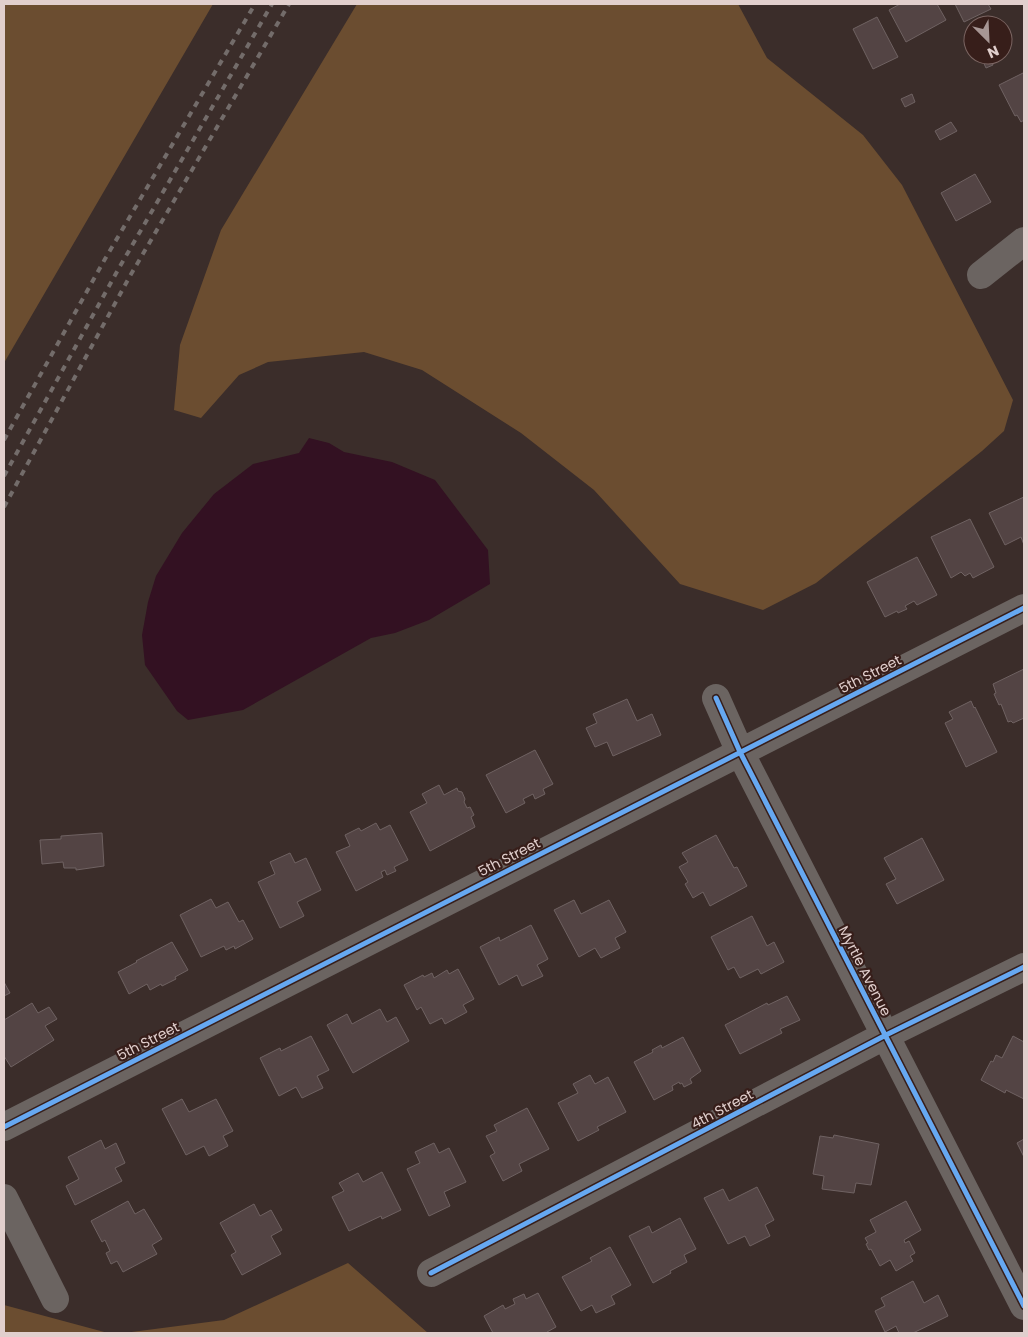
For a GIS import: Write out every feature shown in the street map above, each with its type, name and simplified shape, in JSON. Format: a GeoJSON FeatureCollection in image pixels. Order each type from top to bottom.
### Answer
{"type":"FeatureCollection","features":[{"type":"Feature","properties":{"kind":"street"},"geometry":{"type":"LineString","coordinates":[[981,275],[1024,241]]}},
{"type":"Feature","properties":{"kind":"street","name":"5th Street"},"geometry":{"type":"LineString","coordinates":[[4,1127],[1024,608]]}},
{"type":"Feature","properties":{"kind":"street","name":"Myrtle Avenue"},"geometry":{"type":"LineString","coordinates":[[716,698],[740,752],[1024,1306]]}},
{"type":"Feature","properties":{"kind":"street","name":"4th Street"},"geometry":{"type":"LineString","coordinates":[[431,1273],[886,1035],[1024,967]]}},
{"type":"Feature","properties":{"kind":"street"},"geometry":{"type":"LineString","coordinates":[[4,1198],[56,1299]]}},
{"type":"Feature","properties":{"kind":"shaded area"},"geometry":{"type":"Polygon","coordinates":[[[4,4],[213,4],[4,363],[4,4]]]}},
{"type":"Feature","properties":{"kind":"shaded area"},"geometry":{"type":"Polygon","coordinates":[[[357,4],[738,4],[767,58],[863,135],[902,185],[1013,400],[1004,431],[982,451],[816,583],[763,610],[680,584],[594,490],[521,433],[422,370],[364,352],[268,362],[239,375],[201,418],[174,410],[180,345],[221,230],[357,4]]]}},
{"type":"Feature","properties":{"kind":"shaded area"},"geometry":{"type":"Polygon","coordinates":[[[309,438],[329,443],[344,452],[392,462],[435,480],[488,550],[490,584],[429,620],[395,633],[371,638],[243,710],[188,720],[177,711],[145,665],[142,635],[148,602],[156,576],[182,533],[214,494],[253,464],[299,453],[309,438]]]}},
{"type":"Feature","properties":{"kind":"shaded area"},"geometry":{"type":"Polygon","coordinates":[[[348,1263],[428,1333],[124,1333],[224,1320],[348,1263]]]}},
{"type":"Feature","properties":{"kind":"shaded area"},"geometry":{"type":"Polygon","coordinates":[[[4,1305],[108,1333],[4,1333],[4,1305]]]}},
{"type":"Feature","properties":{"kind":"building"},"geometry":{"type":"Polygon","coordinates":[[[900,4],[937,4],[946,20],[906,42],[889,10],[900,4]]]}},
{"type":"Feature","properties":{"kind":"building"},"geometry":{"type":"Polygon","coordinates":[[[955,4],[988,4],[991,9],[979,15],[963,15],[963,20],[955,4]]]}},
{"type":"Feature","properties":{"kind":"building"},"geometry":{"type":"Polygon","coordinates":[[[877,17],[898,57],[873,69],[853,29],[877,17]]]}},
{"type":"Feature","properties":{"kind":"building"},"geometry":{"type":"Polygon","coordinates":[[[1023,73],[1024,120],[1021,122],[1017,115],[1015,116],[999,85],[1023,73]]]}},
{"type":"Feature","properties":{"kind":"building"},"geometry":{"type":"Polygon","coordinates":[[[912,94],[915,102],[905,107],[901,99],[912,94]]]}},
{"type":"Feature","properties":{"kind":"building"},"geometry":{"type":"Polygon","coordinates":[[[951,122],[957,131],[940,140],[935,131],[951,122]]]}},
{"type":"Feature","properties":{"kind":"building"},"geometry":{"type":"Polygon","coordinates":[[[975,174],[991,202],[956,221],[941,193],[975,174]]]}},
{"type":"Feature","properties":{"kind":"building"},"geometry":{"type":"Polygon","coordinates":[[[1024,497],[1024,545],[1021,537],[1005,545],[989,513],[1024,497]]]}},
{"type":"Feature","properties":{"kind":"building"},"geometry":{"type":"Polygon","coordinates":[[[970,519],[994,567],[973,578],[970,573],[965,576],[961,572],[951,578],[931,537],[970,519]]]}},
{"type":"Feature","properties":{"kind":"building"},"geometry":{"type":"Polygon","coordinates":[[[917,557],[937,595],[917,605],[914,601],[905,606],[907,609],[898,613],[897,611],[885,617],[867,582],[917,557]]]}},
{"type":"Feature","properties":{"kind":"building"},"geometry":{"type":"Polygon","coordinates":[[[1024,669],[1024,718],[1013,723],[1011,721],[1008,722],[1001,704],[999,705],[994,694],[996,693],[993,684],[1024,669]]]}},
{"type":"Feature","properties":{"kind":"building"},"geometry":{"type":"Polygon","coordinates":[[[627,699],[637,721],[652,714],[661,735],[613,756],[607,742],[595,747],[586,728],[597,723],[593,714],[627,699]]]}},
{"type":"Feature","properties":{"kind":"building"},"geometry":{"type":"Polygon","coordinates":[[[971,701],[997,752],[966,767],[945,723],[953,719],[949,712],[971,701]]]}},
{"type":"Feature","properties":{"kind":"building"},"geometry":{"type":"Polygon","coordinates":[[[535,750],[553,784],[543,789],[545,794],[535,799],[533,794],[523,799],[525,803],[506,813],[486,775],[535,750]]]}},
{"type":"Feature","properties":{"kind":"building"},"geometry":{"type":"Polygon","coordinates":[[[439,785],[444,795],[457,788],[458,791],[462,792],[467,808],[470,807],[474,815],[471,817],[475,827],[430,851],[410,812],[427,803],[422,794],[439,785]]]}},
{"type":"Feature","properties":{"kind":"building"},"geometry":{"type":"Polygon","coordinates":[[[376,823],[380,830],[390,825],[408,860],[394,867],[396,871],[387,875],[385,870],[381,872],[383,877],[356,891],[336,852],[350,846],[345,835],[359,828],[361,831],[376,823]]]}},
{"type":"Feature","properties":{"kind":"building"},"geometry":{"type":"Polygon","coordinates":[[[102,833],[104,866],[76,870],[76,868],[64,868],[63,862],[42,864],[40,840],[61,839],[61,836],[102,833]]]}},
{"type":"Feature","properties":{"kind":"building"},"geometry":{"type":"Polygon","coordinates":[[[716,835],[734,868],[737,867],[747,886],[710,906],[703,892],[693,898],[685,884],[688,882],[679,867],[688,862],[682,853],[716,835]]]}},
{"type":"Feature","properties":{"kind":"building"},"geometry":{"type":"Polygon","coordinates":[[[922,838],[944,880],[897,904],[886,884],[896,879],[884,858],[922,838]]]}},
{"type":"Feature","properties":{"kind":"building"},"geometry":{"type":"Polygon","coordinates":[[[290,853],[295,863],[306,858],[321,890],[297,902],[304,916],[280,928],[258,882],[275,874],[270,862],[290,853]]]}},
{"type":"Feature","properties":{"kind":"building"},"geometry":{"type":"Polygon","coordinates":[[[211,899],[216,908],[228,902],[239,922],[243,920],[253,939],[235,949],[234,946],[226,950],[224,946],[201,957],[180,915],[211,899]]]}},
{"type":"Feature","properties":{"kind":"building"},"geometry":{"type":"Polygon","coordinates":[[[574,900],[581,914],[609,900],[626,932],[615,938],[620,948],[601,958],[595,948],[579,957],[554,910],[574,900]]]}},
{"type":"Feature","properties":{"kind":"building"},"geometry":{"type":"Polygon","coordinates":[[[752,916],[767,946],[774,942],[784,962],[761,974],[758,969],[740,978],[734,967],[728,970],[711,937],[752,916]]]}},
{"type":"Feature","properties":{"kind":"building"},"geometry":{"type":"Polygon","coordinates":[[[531,925],[548,959],[537,965],[543,976],[522,986],[517,975],[499,985],[480,947],[499,937],[500,941],[531,925]]]}},
{"type":"Feature","properties":{"kind":"building"},"geometry":{"type":"Polygon","coordinates":[[[172,942],[188,970],[162,986],[161,984],[150,990],[147,984],[129,994],[118,972],[172,942]]]}},
{"type":"Feature","properties":{"kind":"building"},"geometry":{"type":"Polygon","coordinates":[[[458,969],[474,999],[463,1005],[467,1012],[445,1024],[442,1018],[430,1024],[421,1007],[417,1010],[404,985],[423,975],[424,977],[432,973],[434,978],[447,970],[449,974],[458,969]]]}},
{"type":"Feature","properties":{"kind":"building"},"geometry":{"type":"Polygon","coordinates":[[[4,982],[10,993],[4,996],[4,982]]]}},
{"type":"Feature","properties":{"kind":"building"},"geometry":{"type":"Polygon","coordinates":[[[787,996],[800,1020],[780,1029],[782,1033],[740,1054],[725,1025],[767,1003],[768,1005],[787,996]]]}},
{"type":"Feature","properties":{"kind":"building"},"geometry":{"type":"Polygon","coordinates":[[[32,1003],[38,1013],[49,1007],[57,1019],[45,1026],[54,1040],[11,1067],[4,1056],[4,1020],[32,1003]]]}},
{"type":"Feature","properties":{"kind":"building"},"geometry":{"type":"Polygon","coordinates":[[[380,1009],[387,1022],[396,1017],[409,1041],[353,1073],[327,1025],[347,1014],[352,1024],[380,1009]]]}},
{"type":"Feature","properties":{"kind":"building"},"geometry":{"type":"Polygon","coordinates":[[[311,1036],[329,1070],[317,1076],[323,1088],[302,1098],[296,1087],[279,1096],[260,1058],[280,1048],[281,1051],[311,1036]]]}},
{"type":"Feature","properties":{"kind":"building"},"geometry":{"type":"Polygon","coordinates":[[[1013,1036],[1024,1042],[1024,1099],[1006,1090],[1005,1093],[981,1080],[996,1055],[1002,1058],[1013,1036]]]}},
{"type":"Feature","properties":{"kind":"building"},"geometry":{"type":"Polygon","coordinates":[[[683,1037],[701,1071],[690,1079],[692,1083],[684,1087],[679,1082],[672,1086],[673,1090],[654,1100],[634,1062],[653,1052],[652,1050],[661,1045],[662,1048],[683,1037]]]}},
{"type":"Feature","properties":{"kind":"building"},"geometry":{"type":"Polygon","coordinates":[[[590,1075],[595,1084],[608,1077],[626,1112],[597,1127],[599,1130],[578,1141],[558,1103],[578,1093],[573,1084],[590,1075]]]}},
{"type":"Feature","properties":{"kind":"building"},"geometry":{"type":"Polygon","coordinates":[[[182,1099],[189,1112],[216,1099],[233,1131],[223,1136],[228,1146],[209,1156],[204,1146],[186,1155],[162,1109],[182,1099]]]}},
{"type":"Feature","properties":{"kind":"building"},"geometry":{"type":"Polygon","coordinates":[[[527,1108],[549,1149],[519,1164],[522,1171],[503,1181],[490,1156],[495,1153],[486,1136],[497,1131],[494,1125],[527,1108]]]}},
{"type":"Feature","properties":{"kind":"building"},"geometry":{"type":"Polygon","coordinates":[[[834,1135],[879,1144],[871,1185],[856,1183],[854,1193],[822,1189],[824,1176],[813,1174],[820,1136],[833,1138],[834,1135]]]}},
{"type":"Feature","properties":{"kind":"building"},"geometry":{"type":"Polygon","coordinates":[[[1024,1139],[1024,1157],[1017,1143],[1024,1139]]]}},
{"type":"Feature","properties":{"kind":"building"},"geometry":{"type":"Polygon","coordinates":[[[101,1140],[105,1149],[116,1143],[125,1163],[115,1168],[122,1181],[75,1205],[66,1186],[79,1179],[68,1157],[101,1140]]]}},
{"type":"Feature","properties":{"kind":"building"},"geometry":{"type":"Polygon","coordinates":[[[434,1143],[439,1153],[449,1148],[466,1182],[444,1192],[450,1206],[429,1216],[407,1169],[420,1163],[415,1152],[434,1143]]]}},
{"type":"Feature","properties":{"kind":"building"},"geometry":{"type":"Polygon","coordinates":[[[382,1172],[401,1210],[382,1219],[381,1216],[349,1231],[332,1197],[344,1191],[339,1183],[358,1173],[363,1182],[382,1172]]]}},
{"type":"Feature","properties":{"kind":"building"},"geometry":{"type":"Polygon","coordinates":[[[757,1187],[774,1220],[765,1225],[770,1236],[750,1246],[745,1236],[728,1244],[704,1198],[723,1189],[729,1201],[757,1187]]]}},
{"type":"Feature","properties":{"kind":"building"},"geometry":{"type":"Polygon","coordinates":[[[128,1201],[135,1214],[144,1209],[162,1239],[152,1245],[157,1254],[123,1272],[117,1261],[111,1264],[106,1253],[110,1251],[105,1240],[102,1242],[91,1221],[128,1201]]]}},
{"type":"Feature","properties":{"kind":"building"},"geometry":{"type":"Polygon","coordinates":[[[906,1201],[921,1230],[904,1240],[905,1243],[909,1241],[915,1253],[910,1256],[913,1261],[896,1271],[890,1260],[880,1266],[871,1249],[869,1250],[865,1238],[876,1232],[870,1220],[906,1201]]]}},
{"type":"Feature","properties":{"kind":"building"},"geometry":{"type":"Polygon","coordinates":[[[254,1204],[260,1216],[271,1210],[282,1230],[271,1236],[281,1254],[242,1275],[231,1255],[236,1252],[220,1223],[254,1204]]]}},
{"type":"Feature","properties":{"kind":"building"},"geometry":{"type":"Polygon","coordinates":[[[680,1218],[696,1249],[684,1255],[687,1262],[653,1283],[629,1236],[649,1226],[652,1233],[680,1218]]]}},
{"type":"Feature","properties":{"kind":"building"},"geometry":{"type":"Polygon","coordinates":[[[610,1247],[631,1285],[611,1296],[615,1304],[596,1313],[592,1305],[581,1311],[562,1277],[592,1261],[590,1258],[610,1247]]]}},
{"type":"Feature","properties":{"kind":"building"},"geometry":{"type":"Polygon","coordinates":[[[913,1281],[924,1303],[938,1295],[948,1316],[913,1333],[899,1333],[896,1326],[885,1332],[875,1311],[885,1306],[881,1298],[913,1281]]]}},
{"type":"Feature","properties":{"kind":"building"},"geometry":{"type":"Polygon","coordinates":[[[538,1293],[556,1327],[548,1333],[493,1333],[484,1316],[503,1305],[505,1309],[515,1304],[513,1299],[524,1294],[526,1299],[538,1293]]]}},
{"type":"Feature","properties":{"kind":"railway"},"geometry":{"type":"LineString","coordinates":[[4,440],[105,259],[255,4]]}},
{"type":"Feature","properties":{"kind":"railway"},"geometry":{"type":"LineString","coordinates":[[4,476],[119,268],[272,4]]}},
{"type":"Feature","properties":{"kind":"railway"},"geometry":{"type":"LineString","coordinates":[[4,507],[130,276],[289,4]]}},
{"type":"Feature","properties":{"kind":"cycle path"},"geometry":{"type":"LineString","coordinates":[[4,1127],[1024,608]]}},
{"type":"Feature","properties":{"kind":"cycle path"},"geometry":{"type":"LineString","coordinates":[[716,698],[740,752],[1024,1306]]}},
{"type":"Feature","properties":{"kind":"cycle path"},"geometry":{"type":"LineString","coordinates":[[431,1273],[886,1035],[1024,967]]}}]}
